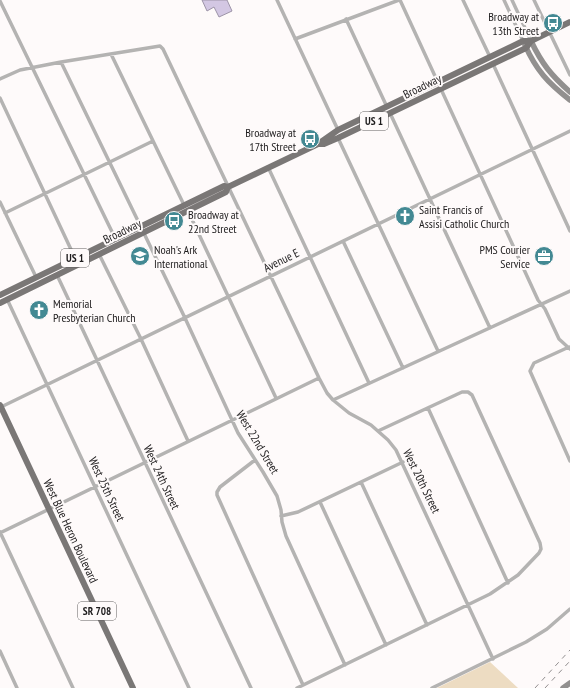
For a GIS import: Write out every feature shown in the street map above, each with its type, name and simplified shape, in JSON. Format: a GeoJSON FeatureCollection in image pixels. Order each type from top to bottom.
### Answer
{"type":"FeatureCollection","features":[{"type":"Feature","properties":{"kind":"main road","name":"Broadway"},"geometry":{"type":"LineString","coordinates":[[0,295],[224,186],[228,187],[318,144],[338,130],[523,41],[531,41],[570,22]]}},
{"type":"Feature","properties":{"kind":"main road","name":"Broadway"},"geometry":{"type":"LineString","coordinates":[[318,144],[324,144],[338,138],[493,64],[526,48],[531,41]]}},
{"type":"Feature","properties":{"kind":"main road","name":"Broadway"},"geometry":{"type":"LineString","coordinates":[[0,302],[226,192],[228,187]]}},
{"type":"Feature","properties":{"kind":"main road","name":"West Blue Heron Boulevard"},"geometry":{"type":"LineString","coordinates":[[0,407],[133,688]]}},
{"type":"Feature","properties":{"kind":"street"},"geometry":{"type":"LineString","coordinates":[[277,0],[338,130]]}},
{"type":"Feature","properties":{"kind":"street"},"geometry":{"type":"LineString","coordinates":[[295,39],[399,0],[538,300],[545,309],[559,339],[570,348],[534,363],[530,371],[570,461]]}},
{"type":"Feature","properties":{"kind":"street"},"geometry":{"type":"LineString","coordinates":[[463,0],[490,57]]}},
{"type":"Feature","properties":{"kind":"street"},"geometry":{"type":"LineString","coordinates":[[504,0],[533,62],[546,80],[570,100]]}},
{"type":"Feature","properties":{"kind":"street"},"geometry":{"type":"LineString","coordinates":[[512,0],[540,58],[548,70],[570,92]]}},
{"type":"Feature","properties":{"kind":"street"},"geometry":{"type":"LineString","coordinates":[[534,0],[570,75]]}},
{"type":"Feature","properties":{"kind":"street"},"geometry":{"type":"LineString","coordinates":[[0,1],[115,238]]}},
{"type":"Feature","properties":{"kind":"street"},"geometry":{"type":"LineString","coordinates":[[346,19],[387,107]]}},
{"type":"Feature","properties":{"kind":"street","name":"West 20th Street"},"geometry":{"type":"LineString","coordinates":[[111,54],[160,46],[164,49],[228,187],[327,393],[345,410],[378,431],[392,445],[403,462],[492,659]]}},
{"type":"Feature","properties":{"kind":"street"},"geometry":{"type":"LineString","coordinates":[[0,79],[20,70],[111,54],[184,205]]}},
{"type":"Feature","properties":{"kind":"street","name":"West 22nd Street"},"geometry":{"type":"LineString","coordinates":[[61,62],[185,318],[232,420],[244,444],[267,478],[277,496],[286,536],[345,665]]}},
{"type":"Feature","properties":{"kind":"street"},"geometry":{"type":"LineString","coordinates":[[493,64],[570,231]]}},
{"type":"Feature","properties":{"kind":"street"},"geometry":{"type":"LineString","coordinates":[[0,98],[75,258]]}},
{"type":"Feature","properties":{"kind":"street"},"geometry":{"type":"LineString","coordinates":[[390,113],[490,328]]}},
{"type":"Feature","properties":{"kind":"street","name":"Avenue E"},"geometry":{"type":"LineString","coordinates":[[0,407],[570,131]]}},
{"type":"Feature","properties":{"kind":"street"},"geometry":{"type":"LineString","coordinates":[[338,138],[438,351]]}},
{"type":"Feature","properties":{"kind":"street"},"geometry":{"type":"LineString","coordinates":[[5,213],[153,141]]}},
{"type":"Feature","properties":{"kind":"street"},"geometry":{"type":"LineString","coordinates":[[268,167],[369,383]]}},
{"type":"Feature","properties":{"kind":"street"},"geometry":{"type":"LineString","coordinates":[[0,202],[36,277]]}},
{"type":"Feature","properties":{"kind":"street"},"geometry":{"type":"LineString","coordinates":[[188,211],[276,398]]}},
{"type":"Feature","properties":{"kind":"street"},"geometry":{"type":"LineString","coordinates":[[343,240],[403,368]]}},
{"type":"Feature","properties":{"kind":"street"},"geometry":{"type":"LineString","coordinates":[[99,254],[141,339],[188,441]]}},
{"type":"Feature","properties":{"kind":"street","name":"West 24th Street"},"geometry":{"type":"LineString","coordinates":[[57,275],[251,688]]}},
{"type":"Feature","properties":{"kind":"street"},"geometry":{"type":"LineString","coordinates":[[333,400],[570,291]]}},
{"type":"Feature","properties":{"kind":"street","name":"West 25th Street"},"geometry":{"type":"LineString","coordinates":[[7,299],[189,688]]}},
{"type":"Feature","properties":{"kind":"street"},"geometry":{"type":"LineString","coordinates":[[73,688],[0,533],[319,378]]}},
{"type":"Feature","properties":{"kind":"street"},"geometry":{"type":"LineString","coordinates":[[297,688],[490,594],[508,583],[541,549],[540,543],[473,397],[468,392],[462,392],[378,431]]}},
{"type":"Feature","properties":{"kind":"street"},"geometry":{"type":"LineString","coordinates":[[428,408],[508,583]]}},
{"type":"Feature","properties":{"kind":"street"},"geometry":{"type":"LineString","coordinates":[[255,460],[220,487],[217,495],[303,685]]}},
{"type":"Feature","properties":{"kind":"street"},"geometry":{"type":"LineString","coordinates":[[282,516],[298,512],[403,462]]}},
{"type":"Feature","properties":{"kind":"street"},"geometry":{"type":"LineString","coordinates":[[361,482],[427,625]]}},
{"type":"Feature","properties":{"kind":"street"},"geometry":{"type":"LineString","coordinates":[[320,502],[386,645]]}},
{"type":"Feature","properties":{"kind":"street"},"geometry":{"type":"LineString","coordinates":[[432,688],[537,636],[570,609]]}},
{"type":"Feature","properties":{"kind":"street"},"geometry":{"type":"LineString","coordinates":[[0,651],[17,688]]}},
{"type":"Feature","properties":{"kind":"street"},"geometry":{"type":"LineString","coordinates":[[563,688],[570,683]]}},
{"type":"Feature","properties":{"kind":"shaded area"},"geometry":{"type":"Polygon","coordinates":[[[202,0],[227,0],[232,11],[219,17],[214,7],[207,11],[202,0]]]}},
{"type":"Feature","properties":{"kind":"shaded area"},"geometry":{"type":"Polygon","coordinates":[[[490,662],[518,688],[437,688],[490,662]]]}},
{"type":"Feature","properties":{"kind":"railway"},"geometry":{"type":"LineString","coordinates":[[535,688],[570,650]]}},
{"type":"Feature","properties":{"kind":"railway"},"geometry":{"type":"LineString","coordinates":[[545,688],[570,661]]}},
{"type":"Feature","properties":{"kind":"place","name":"Broadway at 13th Street"},"geometry":{"type":"Point","coordinates":[553,23]}},
{"type":"Feature","properties":{"kind":"place","name":"Broadway at 17th Street"},"geometry":{"type":"Point","coordinates":[310,139]}},
{"type":"Feature","properties":{"kind":"place","name":"Saint Francis of Assisi Catholic Church"},"geometry":{"type":"Point","coordinates":[405,216]}},
{"type":"Feature","properties":{"kind":"place","name":"Broadway at 22nd Street"},"geometry":{"type":"Point","coordinates":[174,221]}},
{"type":"Feature","properties":{"kind":"place","name":"Noah's Ark International"},"geometry":{"type":"Point","coordinates":[140,256]}},
{"type":"Feature","properties":{"kind":"place","name":"PMS Courier Service"},"geometry":{"type":"Point","coordinates":[544,256]}},
{"type":"Feature","properties":{"kind":"place","name":"Memorial Presbyterian Church"},"geometry":{"type":"Point","coordinates":[39,310]}}]}
